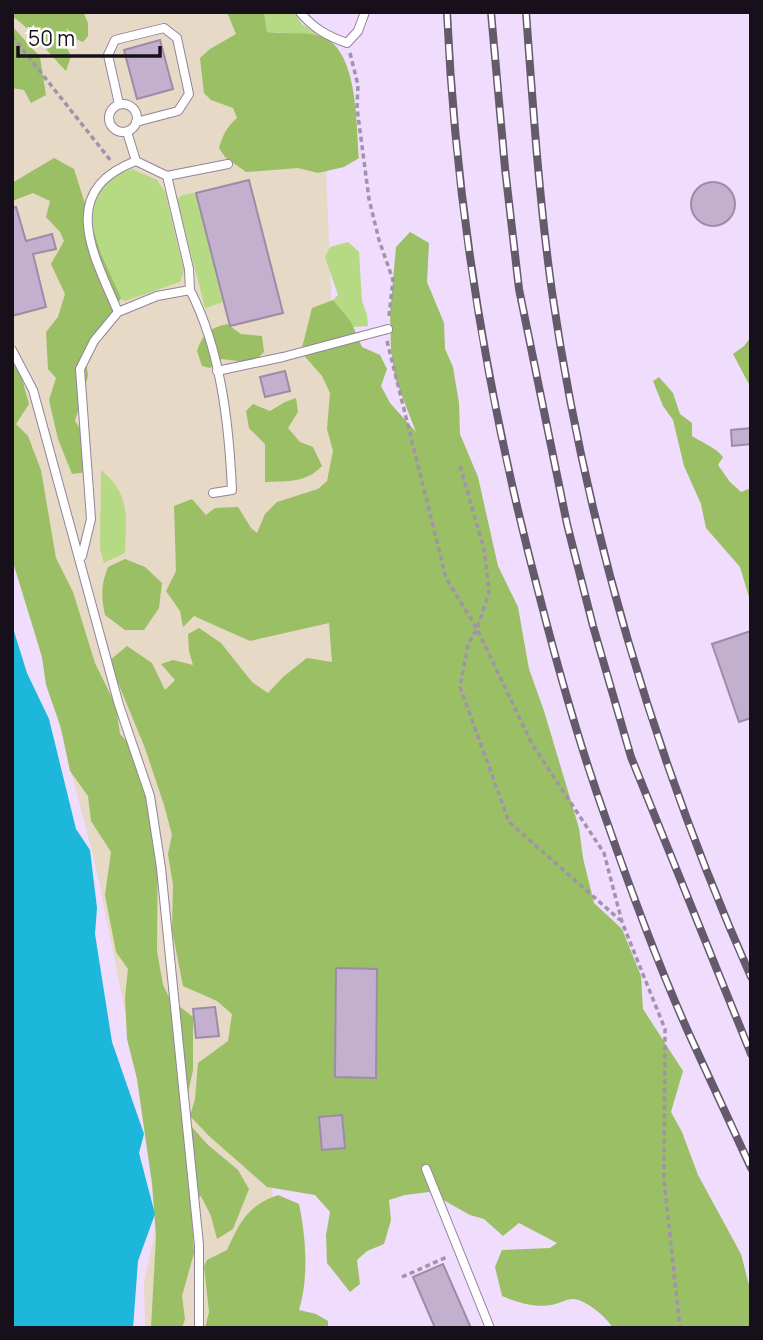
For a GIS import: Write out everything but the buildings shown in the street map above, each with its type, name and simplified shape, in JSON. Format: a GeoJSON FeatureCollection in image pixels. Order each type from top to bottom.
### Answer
{"type":"FeatureCollection","features":[{"type":"Feature","properties":{"kind":"lane"},"geometry":{"type":"LineString","coordinates":[[300,12],[310,24],[328,36],[347,43],[358,32],[365,12]]}},
{"type":"Feature","properties":{"kind":"lane"},"geometry":{"type":"LineString","coordinates":[[119,104],[108,55],[115,40],[164,28],[177,38],[189,94],[178,111],[136,122]]}},
{"type":"Feature","properties":{"kind":"lane"},"geometry":{"type":"LineString","coordinates":[[119,104],[130,106],[137,114],[135,125],[127,132],[116,131],[109,122],[110,111],[119,104]]}},
{"type":"Feature","properties":{"kind":"lane"},"geometry":{"type":"LineString","coordinates":[[127,132],[136,161]]}},
{"type":"Feature","properties":{"kind":"lane"},"geometry":{"type":"LineString","coordinates":[[118,312],[89,242],[88,210],[97,188],[117,168],[136,161],[167,176],[228,164]]}},
{"type":"Feature","properties":{"kind":"lane"},"geometry":{"type":"LineString","coordinates":[[167,176],[189,269],[190,290],[201,312],[217,371],[231,466],[232,490],[213,492]]}},
{"type":"Feature","properties":{"kind":"lane"},"geometry":{"type":"LineString","coordinates":[[81,559],[91,519],[80,369],[94,341],[118,312],[157,296],[190,290]]}},
{"type":"Feature","properties":{"kind":"lane"},"geometry":{"type":"LineString","coordinates":[[217,371],[283,357],[388,329]]}},
{"type":"Feature","properties":{"kind":"lane"},"geometry":{"type":"LineString","coordinates":[[12,350],[33,390],[119,705],[150,796],[161,868],[198,1245],[199,1328]]}},
{"type":"Feature","properties":{"kind":"lane"},"geometry":{"type":"LineString","coordinates":[[426,1169],[490,1328]]}},
{"type":"Feature","properties":{"kind":"path"},"geometry":{"type":"LineString","coordinates":[[12,36],[117,168]]}},
{"type":"Feature","properties":{"kind":"path"},"geometry":{"type":"LineString","coordinates":[[347,43],[358,85],[357,108],[369,199],[393,280],[387,340],[446,579],[477,629],[533,744],[604,853],[622,922],[664,1029],[664,1180],[680,1328]]}},
{"type":"Feature","properties":{"kind":"path"},"geometry":{"type":"LineString","coordinates":[[460,466],[484,549],[489,592],[477,629],[468,644],[460,687],[509,822],[622,922]]}},
{"type":"Feature","properties":{"kind":"path"},"geometry":{"type":"LineString","coordinates":[[402,1277],[459,1252]]}},
{"type":"Feature","properties":{"kind":"shaded area"},"geometry":{"type":"Polygon","coordinates":[[[12,12],[253,12],[323,102],[340,503],[450,905],[252,951],[284,1328],[145,1328],[144,1282],[159,1213],[149,1131],[96,867],[12,544],[12,12]]]}},
{"type":"Feature","properties":{"kind":"green space"},"geometry":{"type":"Polygon","coordinates":[[[12,12],[86,12],[84,14],[88,23],[88,36],[83,42],[73,38],[67,28],[65,44],[71,56],[66,71],[34,35],[12,16],[12,12]]]}},
{"type":"Feature","properties":{"kind":"green space"},"geometry":{"type":"Polygon","coordinates":[[[227,12],[264,12],[267,32],[317,35],[331,42],[341,53],[353,88],[359,158],[344,167],[318,173],[298,168],[246,172],[225,157],[219,148],[228,128],[237,118],[233,108],[211,100],[204,93],[200,58],[236,34],[227,12]]]}},
{"type":"Feature","properties":{"kind":"green space"},"geometry":{"type":"Polygon","coordinates":[[[264,12],[294,12],[302,24],[318,35],[267,32],[264,12]]]}},
{"type":"Feature","properties":{"kind":"green space"},"geometry":{"type":"Polygon","coordinates":[[[12,26],[40,57],[46,95],[31,103],[24,90],[12,88],[12,26]]]}},
{"type":"Feature","properties":{"kind":"green space"},"geometry":{"type":"Polygon","coordinates":[[[54,158],[74,169],[101,254],[121,298],[85,350],[88,376],[75,421],[89,442],[88,472],[72,474],[58,439],[49,400],[56,378],[48,369],[46,332],[58,317],[65,294],[51,264],[64,241],[60,232],[46,217],[50,201],[33,193],[12,201],[12,183],[54,158]]]}},
{"type":"Feature","properties":{"kind":"green space"},"geometry":{"type":"Polygon","coordinates":[[[132,169],[157,180],[165,192],[184,271],[180,282],[125,301],[118,298],[100,254],[92,221],[97,191],[107,180],[132,169]]]}},
{"type":"Feature","properties":{"kind":"green space"},"geometry":{"type":"Polygon","coordinates":[[[196,193],[224,302],[205,308],[177,199],[196,193]]]}},
{"type":"Feature","properties":{"kind":"green space"},"geometry":{"type":"Polygon","coordinates":[[[410,232],[429,243],[427,282],[444,323],[445,349],[453,367],[459,403],[460,434],[478,477],[498,566],[518,607],[529,669],[579,828],[594,903],[622,929],[641,976],[643,1009],[683,1071],[671,1112],[682,1132],[698,1175],[741,1254],[751,1293],[751,1328],[613,1328],[596,1310],[578,1300],[570,1299],[539,1306],[502,1296],[495,1267],[502,1250],[550,1248],[557,1243],[519,1223],[503,1236],[484,1219],[470,1215],[429,1192],[389,1200],[391,1220],[384,1244],[367,1251],[357,1260],[360,1284],[350,1292],[327,1263],[326,1235],[330,1212],[315,1195],[267,1187],[190,1116],[195,1099],[198,1063],[228,1041],[232,1014],[217,1001],[183,986],[172,930],[173,885],[168,854],[172,835],[145,748],[109,661],[127,646],[152,663],[165,690],[175,680],[161,664],[173,660],[193,665],[188,634],[199,628],[221,643],[252,682],[268,693],[307,658],[332,662],[329,623],[250,641],[194,616],[183,627],[180,611],[166,591],[176,571],[174,506],[192,499],[206,515],[215,508],[238,507],[257,533],[265,514],[277,502],[318,489],[327,481],[333,451],[327,429],[330,393],[322,376],[301,352],[312,308],[333,300],[351,322],[362,347],[380,355],[387,369],[381,386],[390,403],[416,432],[395,378],[391,350],[390,314],[396,247],[410,232]]]}},
{"type":"Feature","properties":{"kind":"green space"},"geometry":{"type":"Polygon","coordinates":[[[348,242],[359,252],[362,301],[368,326],[353,327],[333,300],[338,295],[325,257],[330,247],[348,242]]]}},
{"type":"Feature","properties":{"kind":"green space"},"geometry":{"type":"Polygon","coordinates":[[[227,324],[241,334],[262,336],[264,352],[253,363],[222,359],[210,368],[202,366],[197,351],[202,339],[211,330],[227,324]]]}},
{"type":"Feature","properties":{"kind":"green space"},"geometry":{"type":"Polygon","coordinates":[[[751,337],[751,388],[733,354],[751,337]]]}},
{"type":"Feature","properties":{"kind":"green space"},"geometry":{"type":"Polygon","coordinates":[[[12,362],[21,375],[29,404],[16,424],[28,436],[41,470],[56,558],[73,592],[95,663],[116,706],[120,734],[138,754],[146,791],[158,816],[157,951],[163,985],[170,999],[193,1017],[193,1070],[183,1117],[207,1144],[238,1170],[249,1189],[233,1229],[217,1239],[211,1216],[201,1196],[191,1203],[194,1253],[182,1296],[185,1319],[182,1328],[151,1328],[156,1236],[152,1184],[137,1079],[127,1039],[125,997],[128,969],[116,952],[105,895],[111,852],[91,821],[88,796],[70,771],[61,728],[46,685],[42,657],[12,559],[12,362]]]}},
{"type":"Feature","properties":{"kind":"green space"},"geometry":{"type":"Polygon","coordinates":[[[659,377],[673,393],[680,414],[692,423],[692,436],[723,457],[718,465],[730,482],[741,492],[751,488],[751,604],[740,567],[706,528],[701,504],[684,466],[673,420],[663,406],[653,381],[659,377]]]}},
{"type":"Feature","properties":{"kind":"green space"},"geometry":{"type":"Polygon","coordinates":[[[296,398],[298,412],[288,428],[300,442],[313,447],[322,466],[303,478],[265,482],[265,444],[249,428],[246,411],[253,404],[270,411],[296,398]]]}},
{"type":"Feature","properties":{"kind":"green space"},"geometry":{"type":"Polygon","coordinates":[[[101,470],[118,488],[126,518],[125,553],[104,563],[100,549],[101,470]]]}},
{"type":"Feature","properties":{"kind":"green space"},"geometry":{"type":"Polygon","coordinates":[[[125,559],[145,567],[162,583],[159,608],[144,630],[125,630],[105,615],[102,591],[108,567],[125,559]]]}},
{"type":"Feature","properties":{"kind":"green space"},"geometry":{"type":"Polygon","coordinates":[[[278,1195],[299,1204],[305,1244],[305,1271],[299,1310],[316,1314],[328,1321],[328,1328],[205,1328],[209,1312],[204,1266],[207,1260],[227,1250],[241,1223],[252,1210],[278,1195]]]}},
{"type":"Feature","properties":{"kind":"water"},"geometry":{"type":"Polygon","coordinates":[[[12,625],[27,673],[49,719],[76,829],[90,850],[97,908],[95,934],[112,1042],[144,1134],[139,1153],[155,1214],[138,1261],[133,1328],[12,1328],[12,625]]]}},
{"type":"Feature","properties":{"kind":"railway"},"geometry":{"type":"LineString","coordinates":[[447,12],[458,162],[478,310],[506,456],[548,630],[588,768],[636,903],[679,1010],[751,1168]]}},
{"type":"Feature","properties":{"kind":"railway"},"geometry":{"type":"LineString","coordinates":[[491,12],[519,289],[567,524],[631,757],[751,1054]]}},
{"type":"Feature","properties":{"kind":"railway"},"geometry":{"type":"LineString","coordinates":[[526,12],[547,257],[566,380],[584,468],[628,641],[655,727],[716,895],[751,977]]}}]}
